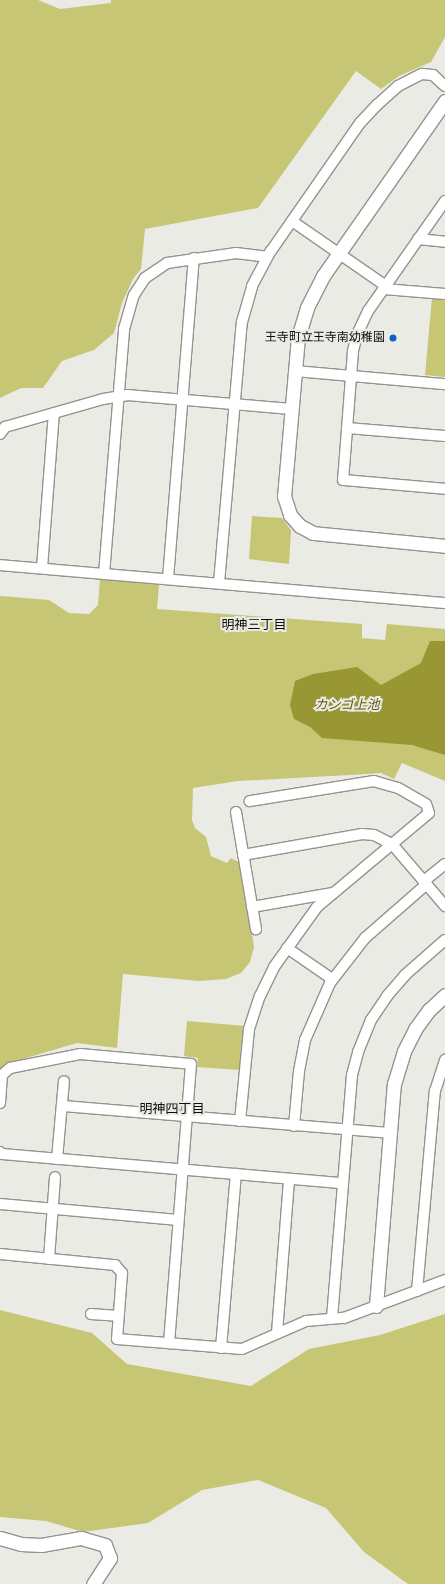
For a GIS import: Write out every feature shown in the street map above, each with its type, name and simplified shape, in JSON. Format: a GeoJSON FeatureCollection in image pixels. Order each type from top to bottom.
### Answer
{"type":"FeatureCollection","features":[{"type":"Feature","properties":{"kind":"street"},"geometry":{"type":"LineString","coordinates":[[220,584],[244,311],[252,286],[267,257],[360,123],[387,94],[398,86],[422,74],[433,76],[445,86]]}},
{"type":"Feature","properties":{"kind":"street"},"geometry":{"type":"LineString","coordinates":[[445,101],[317,285],[307,308],[299,329],[294,371],[284,496],[287,508],[295,521],[313,533],[326,536],[445,546]]}},
{"type":"Feature","properties":{"kind":"street"},"geometry":{"type":"LineString","coordinates":[[445,200],[385,287],[358,332],[351,376],[342,480],[445,489]]}},
{"type":"Feature","properties":{"kind":"street"},"geometry":{"type":"LineString","coordinates":[[292,221],[385,287],[445,294]]}},
{"type":"Feature","properties":{"kind":"street"},"geometry":{"type":"LineString","coordinates":[[418,239],[445,242]]}},
{"type":"Feature","properties":{"kind":"street"},"geometry":{"type":"LineString","coordinates":[[104,574],[124,329],[130,306],[139,286],[159,267],[177,260],[236,253],[267,257]]}},
{"type":"Feature","properties":{"kind":"street"},"geometry":{"type":"LineString","coordinates":[[168,579],[194,258]]}},
{"type":"Feature","properties":{"kind":"street"},"geometry":{"type":"LineString","coordinates":[[294,371],[445,384]]}},
{"type":"Feature","properties":{"kind":"street"},"geometry":{"type":"LineString","coordinates":[[0,434],[5,427],[118,396],[291,409]]}},
{"type":"Feature","properties":{"kind":"street"},"geometry":{"type":"LineString","coordinates":[[42,568],[54,413]]}},
{"type":"Feature","properties":{"kind":"street"},"geometry":{"type":"LineString","coordinates":[[347,428],[445,436]]}},
{"type":"Feature","properties":{"kind":"street"},"geometry":{"type":"LineString","coordinates":[[0,565],[445,603]]}},
{"type":"Feature","properties":{"kind":"street"},"geometry":{"type":"LineString","coordinates":[[240,1121],[246,1051],[251,1024],[266,982],[286,948],[317,907],[429,813],[426,804],[388,784],[364,781],[250,800]]}},
{"type":"Feature","properties":{"kind":"street"},"geometry":{"type":"LineString","coordinates":[[236,812],[256,929]]}},
{"type":"Feature","properties":{"kind":"street"},"geometry":{"type":"LineString","coordinates":[[244,856],[362,834],[382,837],[392,844],[445,906]]}},
{"type":"Feature","properties":{"kind":"street"},"geometry":{"type":"LineString","coordinates":[[294,1126],[299,1071],[305,1040],[332,979],[374,928],[426,883],[445,864]]}},
{"type":"Feature","properties":{"kind":"street"},"geometry":{"type":"LineString","coordinates":[[252,907],[333,893]]}},
{"type":"Feature","properties":{"kind":"street"},"geometry":{"type":"LineString","coordinates":[[332,1318],[354,1064],[371,1020],[396,985],[445,940]]}},
{"type":"Feature","properties":{"kind":"street"},"geometry":{"type":"LineString","coordinates":[[286,948],[332,979]]}},
{"type":"Feature","properties":{"kind":"street"},"geometry":{"type":"LineString","coordinates":[[376,1306],[394,1084],[404,1050],[422,1020],[445,995]]}},
{"type":"Feature","properties":{"kind":"street"},"geometry":{"type":"LineString","coordinates":[[0,1103],[2,1075],[10,1068],[80,1054],[191,1064],[169,1343]]}},
{"type":"Feature","properties":{"kind":"street"},"geometry":{"type":"LineString","coordinates":[[417,1291],[435,1091],[445,1060]]}},
{"type":"Feature","properties":{"kind":"street"},"geometry":{"type":"LineString","coordinates":[[57,1159],[64,1081]]}},
{"type":"Feature","properties":{"kind":"street"},"geometry":{"type":"LineString","coordinates":[[62,1106],[390,1133]]}},
{"type":"Feature","properties":{"kind":"street"},"geometry":{"type":"LineString","coordinates":[[0,1152],[57,1159],[343,1183]]}},
{"type":"Feature","properties":{"kind":"street"},"geometry":{"type":"LineString","coordinates":[[221,1348],[236,1174]]}},
{"type":"Feature","properties":{"kind":"street"},"geometry":{"type":"LineString","coordinates":[[50,1259],[55,1177]]}},
{"type":"Feature","properties":{"kind":"street"},"geometry":{"type":"LineString","coordinates":[[277,1333],[289,1179]]}},
{"type":"Feature","properties":{"kind":"street"},"geometry":{"type":"LineString","coordinates":[[0,1204],[178,1220]]}},
{"type":"Feature","properties":{"kind":"street"},"geometry":{"type":"LineString","coordinates":[[0,1254],[115,1264],[122,1273],[117,1339],[221,1348],[242,1349],[306,1321],[344,1318],[445,1280]]}},
{"type":"Feature","properties":{"kind":"street"},"geometry":{"type":"LineString","coordinates":[[91,1314],[118,1316]]}},
{"type":"Feature","properties":{"kind":"street"},"geometry":{"type":"LineString","coordinates":[[0,1538],[20,1544],[42,1546],[81,1538],[105,1545],[110,1558],[93,1584]]}},
{"type":"Feature","properties":{"kind":"shaded area"},"geometry":{"type":"Polygon","coordinates":[[[0,0],[38,0],[60,9],[111,3],[111,0],[445,0],[445,37],[431,62],[399,76],[381,89],[356,71],[258,208],[145,229],[141,269],[133,279],[122,303],[114,333],[94,350],[62,361],[43,388],[21,388],[0,398],[0,0]]]}},
{"type":"Feature","properties":{"kind":"shaded area"},"geometry":{"type":"Polygon","coordinates":[[[432,298],[445,299],[445,377],[425,375],[432,298]]]}},
{"type":"Feature","properties":{"kind":"shaded area"},"geometry":{"type":"Polygon","coordinates":[[[252,516],[282,518],[291,530],[289,564],[249,559],[252,516]]]}},
{"type":"Feature","properties":{"kind":"shaded area"},"geometry":{"type":"Polygon","coordinates":[[[100,579],[159,585],[157,609],[362,624],[362,638],[385,640],[387,624],[445,629],[445,781],[402,763],[394,779],[381,773],[238,781],[193,788],[192,820],[195,828],[206,837],[211,856],[227,863],[231,858],[242,864],[254,947],[250,962],[241,973],[226,979],[199,981],[123,974],[117,1048],[77,1043],[9,1063],[0,1071],[0,596],[49,600],[69,613],[89,614],[98,605],[100,579]]]}},
{"type":"Feature","properties":{"kind":"shaded area"},"geometry":{"type":"Polygon","coordinates":[[[187,1021],[245,1026],[241,1046],[240,1070],[197,1067],[198,1058],[184,1056],[187,1021]]]}},
{"type":"Feature","properties":{"kind":"shaded area"},"geometry":{"type":"Polygon","coordinates":[[[0,1310],[92,1333],[127,1364],[251,1386],[309,1349],[380,1335],[445,1314],[445,1584],[408,1584],[364,1552],[326,1508],[258,1480],[202,1490],[148,1523],[83,1532],[46,1521],[0,1517],[0,1310]]]}},
{"type":"Feature","properties":{"kind":"water","name":"カンゴ上池"},"geometry":{"type":"Polygon","coordinates":[[[430,641],[445,641],[445,755],[412,745],[322,738],[310,727],[294,719],[290,705],[295,681],[313,674],[357,667],[381,685],[421,663],[430,641]]]}},
{"type":"Feature","properties":{"kind":"place","name":"王寺町立王寺南幼稚園"},"geometry":{"type":"Point","coordinates":[393,338]}},
{"type":"Feature","properties":{"kind":"district","name":"明神三丁目"},"geometry":{"type":"Point","coordinates":[254,625]}},
{"type":"Feature","properties":{"kind":"district","name":"明神四丁目"},"geometry":{"type":"Point","coordinates":[172,1109]}}]}
